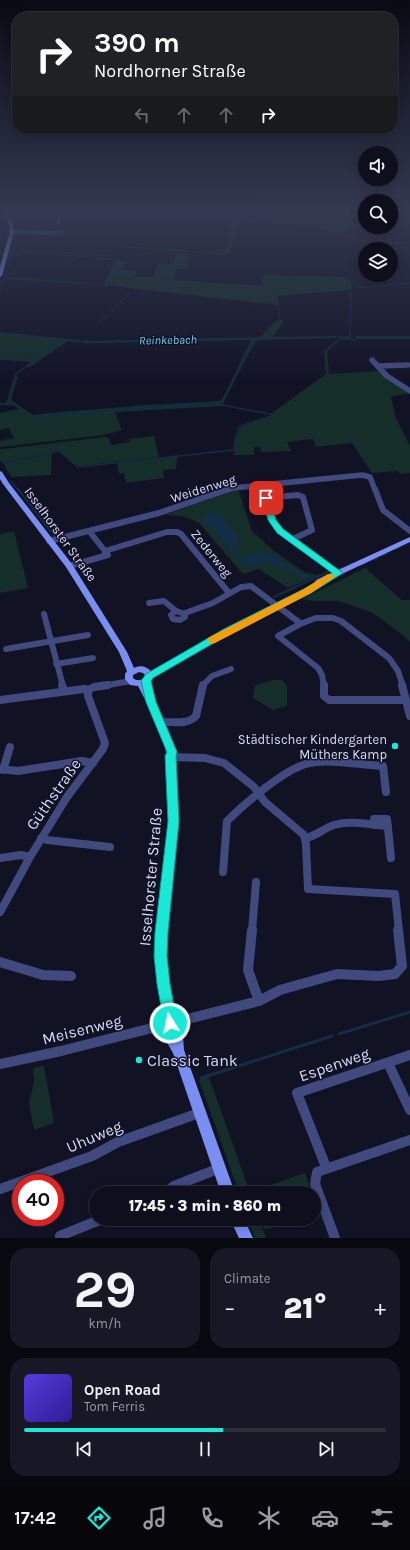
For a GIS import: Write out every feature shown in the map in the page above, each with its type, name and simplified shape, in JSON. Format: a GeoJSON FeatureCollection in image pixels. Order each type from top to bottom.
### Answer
{"type":"FeatureCollection","features":[{"type":"Feature","properties":{"kind":"street"},"geometry":{"type":"LineString","coordinates":[[372,360],[387,376],[410,391]]}},
{"type":"Feature","properties":{"kind":"street"},"geometry":{"type":"LineString","coordinates":[[378,366],[408,365]]}},
{"type":"Feature","properties":{"kind":"street","name":"Isselhorster Straße"},"geometry":{"type":"LineString","coordinates":[[0,473],[6,484],[69,566],[122,652],[139,676],[165,736],[166,749],[171,757],[174,821],[162,932],[161,956],[163,984],[171,1024],[171,1039],[178,1050],[226,1186]]}},
{"type":"Feature","properties":{"kind":"street","name":"Weidenweg"},"geometry":{"type":"LineString","coordinates":[[49,541],[158,513],[233,488],[321,478],[367,476],[370,477],[382,510],[410,531]]}},
{"type":"Feature","properties":{"kind":"street"},"geometry":{"type":"LineString","coordinates":[[293,539],[312,530],[303,497],[298,495],[266,498],[272,520],[276,527],[338,573]]}},
{"type":"Feature","properties":{"kind":"street"},"geometry":{"type":"LineString","coordinates":[[89,531],[105,553]]}},
{"type":"Feature","properties":{"kind":"street","name":"Zederweg"},"geometry":{"type":"LineString","coordinates":[[69,566],[105,553],[126,549],[127,544],[167,532],[177,532],[181,534],[230,593]]}},
{"type":"Feature","properties":{"kind":"street"},"geometry":{"type":"LineString","coordinates":[[0,700],[84,689],[88,690],[94,687],[139,676],[171,663],[276,604],[308,591],[338,573],[410,539]]}},
{"type":"Feature","properties":{"kind":"street","name":"Zederweg"},"geometry":{"type":"LineString","coordinates":[[149,603],[163,599],[167,600],[176,611],[171,615],[175,620],[184,618],[185,613],[213,603],[242,587],[250,586],[276,604]]}},
{"type":"Feature","properties":{"kind":"street"},"geometry":{"type":"LineString","coordinates":[[276,604],[300,623]]}},
{"type":"Feature","properties":{"kind":"street"},"geometry":{"type":"LineString","coordinates":[[44,614],[64,692]]}},
{"type":"Feature","properties":{"kind":"street"},"geometry":{"type":"LineString","coordinates":[[405,700],[356,700],[326,698],[324,696],[324,680],[322,673],[318,668],[278,636],[300,623],[327,618],[336,619],[346,624],[384,653],[393,663],[402,684],[410,716]]}},
{"type":"Feature","properties":{"kind":"street"},"geometry":{"type":"LineString","coordinates":[[6,649],[88,635]]}},
{"type":"Feature","properties":{"kind":"street"},"geometry":{"type":"LineString","coordinates":[[56,664],[93,658]]}},
{"type":"Feature","properties":{"kind":"street"},"geometry":{"type":"LineString","coordinates":[[159,722],[186,723],[194,719],[196,716],[201,690],[205,681],[212,675],[231,669]]}},
{"type":"Feature","properties":{"kind":"street","name":"Güthstraße"},"geometry":{"type":"LineString","coordinates":[[0,912],[30,857],[66,797],[104,749],[105,743],[88,696],[88,690]]}},
{"type":"Feature","properties":{"kind":"street"},"geometry":{"type":"LineString","coordinates":[[10,747],[2,770],[18,771],[82,761],[93,763]]}},
{"type":"Feature","properties":{"kind":"street"},"geometry":{"type":"LineString","coordinates":[[171,757],[205,758],[220,761],[254,787],[265,802],[306,838],[312,838],[333,825],[388,826],[391,858]]}},
{"type":"Feature","properties":{"kind":"street"},"geometry":{"type":"LineString","coordinates":[[223,872],[227,821],[232,815],[259,794],[298,767],[319,763],[383,766],[386,792]]}},
{"type":"Feature","properties":{"kind":"street"},"geometry":{"type":"LineString","coordinates":[[41,838],[47,840],[110,847]]}},
{"type":"Feature","properties":{"kind":"street","name":"Meisenweg"},"geometry":{"type":"LineString","coordinates":[[0,1064],[61,1051],[259,1001],[280,990],[337,974],[379,976],[395,974],[402,966],[395,894],[308,889],[306,838]]}},
{"type":"Feature","properties":{"kind":"street"},"geometry":{"type":"LineString","coordinates":[[0,858],[21,855],[30,857]]}},
{"type":"Feature","properties":{"kind":"street"},"geometry":{"type":"LineString","coordinates":[[256,882],[248,970],[259,1001]]}},
{"type":"Feature","properties":{"kind":"street"},"geometry":{"type":"LineString","coordinates":[[0,962],[43,975],[71,976]]}},
{"type":"Feature","properties":{"kind":"street","name":"Espenweg"},"geometry":{"type":"LineString","coordinates":[[326,1167],[297,1093],[410,1055]]}},
{"type":"Feature","properties":{"kind":"street","name":"Espenweg"},"geometry":{"type":"LineString","coordinates":[[388,1063],[410,1110]]}},
{"type":"Feature","properties":{"kind":"street","name":"Uhuweg"},"geometry":{"type":"LineString","coordinates":[[0,1189],[92,1156],[118,1142],[199,1112]]}},
{"type":"Feature","properties":{"kind":"street"},"geometry":{"type":"LineString","coordinates":[[335,1238],[315,1184],[317,1172],[326,1167],[410,1140]]}},
{"type":"Feature","properties":{"kind":"street"},"geometry":{"type":"LineString","coordinates":[[174,1186],[220,1168]]}},
{"type":"Feature","properties":{"kind":"street"},"geometry":{"type":"LineString","coordinates":[[60,1236],[89,1224]]}},
{"type":"Feature","properties":{"kind":"street"},"geometry":{"type":"LineString","coordinates":[[239,1226],[241,1238]]}},
{"type":"Feature","properties":{"kind":"street"},"geometry":{"type":"LineString","coordinates":[[241,1226],[246,1238]]}},
{"type":"Feature","properties":{"kind":"green space"},"geometry":{"type":"Polygon","coordinates":[[[112,268],[122,268],[121,270],[137,271],[135,277],[153,277],[157,268],[188,268],[188,269],[176,269],[174,280],[262,286],[264,275],[342,277],[351,280],[352,287],[350,290],[277,296],[279,305],[103,285],[5,279],[6,277],[104,284],[112,268]]]}},
{"type":"Feature","properties":{"kind":"green space"},"geometry":{"type":"Polygon","coordinates":[[[282,320],[282,324],[272,337],[336,336],[336,338],[255,340],[222,406],[115,412],[122,430],[104,435],[0,447],[0,441],[14,438],[9,428],[0,430],[0,413],[18,409],[15,405],[0,405],[0,403],[6,403],[14,376],[18,377],[11,400],[33,415],[218,401],[222,400],[251,340],[83,343],[85,339],[89,341],[260,337],[275,322],[282,320]]]}},
{"type":"Feature","properties":{"kind":"green space"},"geometry":{"type":"Polygon","coordinates":[[[0,332],[80,340],[78,342],[68,341],[30,367],[25,366],[31,362],[0,359],[0,332]]]}},
{"type":"Feature","properties":{"kind":"green space"},"geometry":{"type":"Polygon","coordinates":[[[354,336],[410,336],[410,339],[356,339],[354,336]]]}},
{"type":"Feature","properties":{"kind":"green space"},"geometry":{"type":"Polygon","coordinates":[[[340,338],[353,338],[358,344],[352,340],[341,339],[327,351],[329,374],[381,371],[410,393],[390,397],[395,416],[410,446],[410,473],[400,474],[398,471],[372,473],[352,443],[316,447],[313,439],[287,442],[291,451],[261,452],[260,447],[254,447],[254,455],[234,455],[236,439],[241,427],[275,415],[276,414],[272,413],[326,374],[324,351],[340,338]]]}},
{"type":"Feature","properties":{"kind":"green space"},"geometry":{"type":"Polygon","coordinates":[[[154,436],[159,457],[79,466],[69,460],[59,450],[3,462],[0,457],[0,449],[105,437],[109,438],[111,445],[130,442],[129,439],[154,436]]]}},
{"type":"Feature","properties":{"kind":"green space"},"geometry":{"type":"Polygon","coordinates":[[[52,453],[51,475],[11,477],[3,463],[52,453]]]}},
{"type":"Feature","properties":{"kind":"green space"},"geometry":{"type":"Polygon","coordinates":[[[177,456],[176,469],[163,470],[164,478],[126,483],[124,473],[119,474],[117,463],[177,456]]]}},
{"type":"Feature","properties":{"kind":"green space"},"geometry":{"type":"Polygon","coordinates":[[[238,489],[252,531],[274,551],[306,573],[319,575],[288,588],[259,569],[243,574],[200,524],[183,516],[164,515],[238,489]]]}},
{"type":"Feature","properties":{"kind":"green space"},"geometry":{"type":"Polygon","coordinates":[[[14,531],[28,588],[0,593],[0,534],[14,531]]]}},
{"type":"Feature","properties":{"kind":"green space"},"geometry":{"type":"Polygon","coordinates":[[[365,568],[402,600],[410,600],[410,642],[373,613],[339,601],[314,601],[302,599],[365,568]]]}},
{"type":"Feature","properties":{"kind":"green space"},"geometry":{"type":"Polygon","coordinates":[[[273,680],[282,680],[287,686],[287,706],[273,710],[253,698],[255,685],[273,680]]]}},
{"type":"Feature","properties":{"kind":"green space"},"geometry":{"type":"Polygon","coordinates":[[[44,1066],[54,1123],[34,1130],[29,1103],[34,1082],[33,1068],[44,1066]]]}},
{"type":"Feature","properties":{"kind":"green space"},"geometry":{"type":"Polygon","coordinates":[[[209,1077],[248,1186],[237,1186],[199,1080],[209,1077]]]}},
{"type":"Feature","properties":{"kind":"green space"},"geometry":{"type":"Polygon","coordinates":[[[305,1173],[310,1186],[267,1186],[305,1173]]]}},
{"type":"Feature","properties":{"kind":"green space"},"geometry":{"type":"Polygon","coordinates":[[[251,1226],[262,1226],[266,1238],[255,1238],[251,1226]]]}},
{"type":"Feature","properties":{"kind":"green space"},"geometry":{"type":"Polygon","coordinates":[[[264,1226],[277,1226],[265,1230],[264,1226]]]}},
{"type":"Feature","properties":{"kind":"water"},"geometry":{"type":"Polygon","coordinates":[[[210,512],[222,513],[225,523],[238,535],[236,555],[238,558],[244,558],[258,552],[270,553],[295,569],[312,577],[302,578],[283,568],[266,563],[258,563],[254,567],[246,566],[231,555],[231,549],[215,532],[202,523],[206,514],[210,512]]]}},
{"type":"Feature","properties":{"kind":"waterway"},"geometry":{"type":"LineString","coordinates":[[5,278],[8,268]]}},
{"type":"Feature","properties":{"kind":"waterway"},"geometry":{"type":"LineString","coordinates":[[0,295],[4,279]]}},
{"type":"Feature","properties":{"kind":"waterway"},"geometry":{"type":"LineString","coordinates":[[357,288],[410,283]]}},
{"type":"Feature","properties":{"kind":"waterway"},"geometry":{"type":"LineString","coordinates":[[350,335],[351,290]]}},
{"type":"Feature","properties":{"kind":"waterway"},"geometry":{"type":"LineString","coordinates":[[99,323],[129,294]]}},
{"type":"Feature","properties":{"kind":"waterway"},"geometry":{"type":"LineString","coordinates":[[269,335],[280,321],[276,296]]}},
{"type":"Feature","properties":{"kind":"waterway","name":"Reinkebach"},"geometry":{"type":"LineString","coordinates":[[0,333],[18,335]]}},
{"type":"Feature","properties":{"kind":"waterway","name":"Reinkebach"},"geometry":{"type":"LineString","coordinates":[[8,334],[67,340]]}},
{"type":"Feature","properties":{"kind":"waterway","name":"Reinkebach"},"geometry":{"type":"LineString","coordinates":[[267,338],[270,334]]}},
{"type":"Feature","properties":{"kind":"waterway","name":"Reinkebach"},"geometry":{"type":"LineString","coordinates":[[340,337],[350,337],[350,335]]}},
{"type":"Feature","properties":{"kind":"waterway","name":"Reinkebach"},"geometry":{"type":"LineString","coordinates":[[67,340],[86,342],[337,337]]}},
{"type":"Feature","properties":{"kind":"waterway","name":"Reinkebach"},"geometry":{"type":"LineString","coordinates":[[357,337],[410,337]]}},
{"type":"Feature","properties":{"kind":"waterway"},"geometry":{"type":"LineString","coordinates":[[0,404],[16,405],[32,416],[143,406],[221,402],[256,339]]}},
{"type":"Feature","properties":{"kind":"waterway"},"geometry":{"type":"LineString","coordinates":[[47,353],[67,340]]}},
{"type":"Feature","properties":{"kind":"waterway"},"geometry":{"type":"LineString","coordinates":[[0,348],[47,353]]}},
{"type":"Feature","properties":{"kind":"waterway"},"geometry":{"type":"LineString","coordinates":[[0,359],[34,361],[47,353]]}},
{"type":"Feature","properties":{"kind":"waterway"},"geometry":{"type":"LineString","coordinates":[[8,403],[16,374],[33,362]]}},
{"type":"Feature","properties":{"kind":"waterway"},"geometry":{"type":"LineString","coordinates":[[0,458],[2,462],[59,451],[78,467],[234,450],[235,439],[240,426],[275,415],[222,405],[172,407],[33,418]]}},
{"type":"Feature","properties":{"kind":"waterway"},"geometry":{"type":"LineString","coordinates":[[11,481],[18,490]]}},
{"type":"Feature","properties":{"kind":"waterway"},"geometry":{"type":"LineString","coordinates":[[18,489],[55,537]]}},
{"type":"Feature","properties":{"kind":"waterway"},"geometry":{"type":"LineString","coordinates":[[395,549],[401,546]]}},
{"type":"Feature","properties":{"kind":"waterway"},"geometry":{"type":"LineString","coordinates":[[382,555],[387,553]]}},
{"type":"Feature","properties":{"kind":"waterway"},"geometry":{"type":"LineString","coordinates":[[371,560],[377,558]]}},
{"type":"Feature","properties":{"kind":"waterway"},"geometry":{"type":"LineString","coordinates":[[363,564],[367,562]]}},
{"type":"Feature","properties":{"kind":"waterway"},"geometry":{"type":"LineString","coordinates":[[274,597],[330,571]]}},
{"type":"Feature","properties":{"kind":"waterway"},"geometry":{"type":"LineString","coordinates":[[339,1034],[410,1012]]}},
{"type":"Feature","properties":{"kind":"waterway"},"geometry":{"type":"LineString","coordinates":[[201,1078],[332,1036]]}},
{"type":"Feature","properties":{"kind":"slow traffic"},"geometry":{"type":"LineString","coordinates":[[212,640],[308,591],[331,576]]}},
{"type":"Feature","properties":{"kind":"place","name":"Städtischer Kindergarten Müthers Kamp"},"geometry":{"type":"Point","coordinates":[395,746]}},
{"type":"Feature","properties":{"kind":"place","name":"Classic Tank"},"geometry":{"type":"Point","coordinates":[139,1060]}},
{"type":"Feature","properties":{"kind":"route"},"geometry":{"type":"LineString","coordinates":[[170,1023],[163,984],[161,956],[162,932],[174,821],[170,756],[172,752],[151,702],[150,691],[146,681],[149,676],[162,670],[171,663],[237,626],[308,591],[338,573],[276,527],[272,520],[266,498]]}}]}
